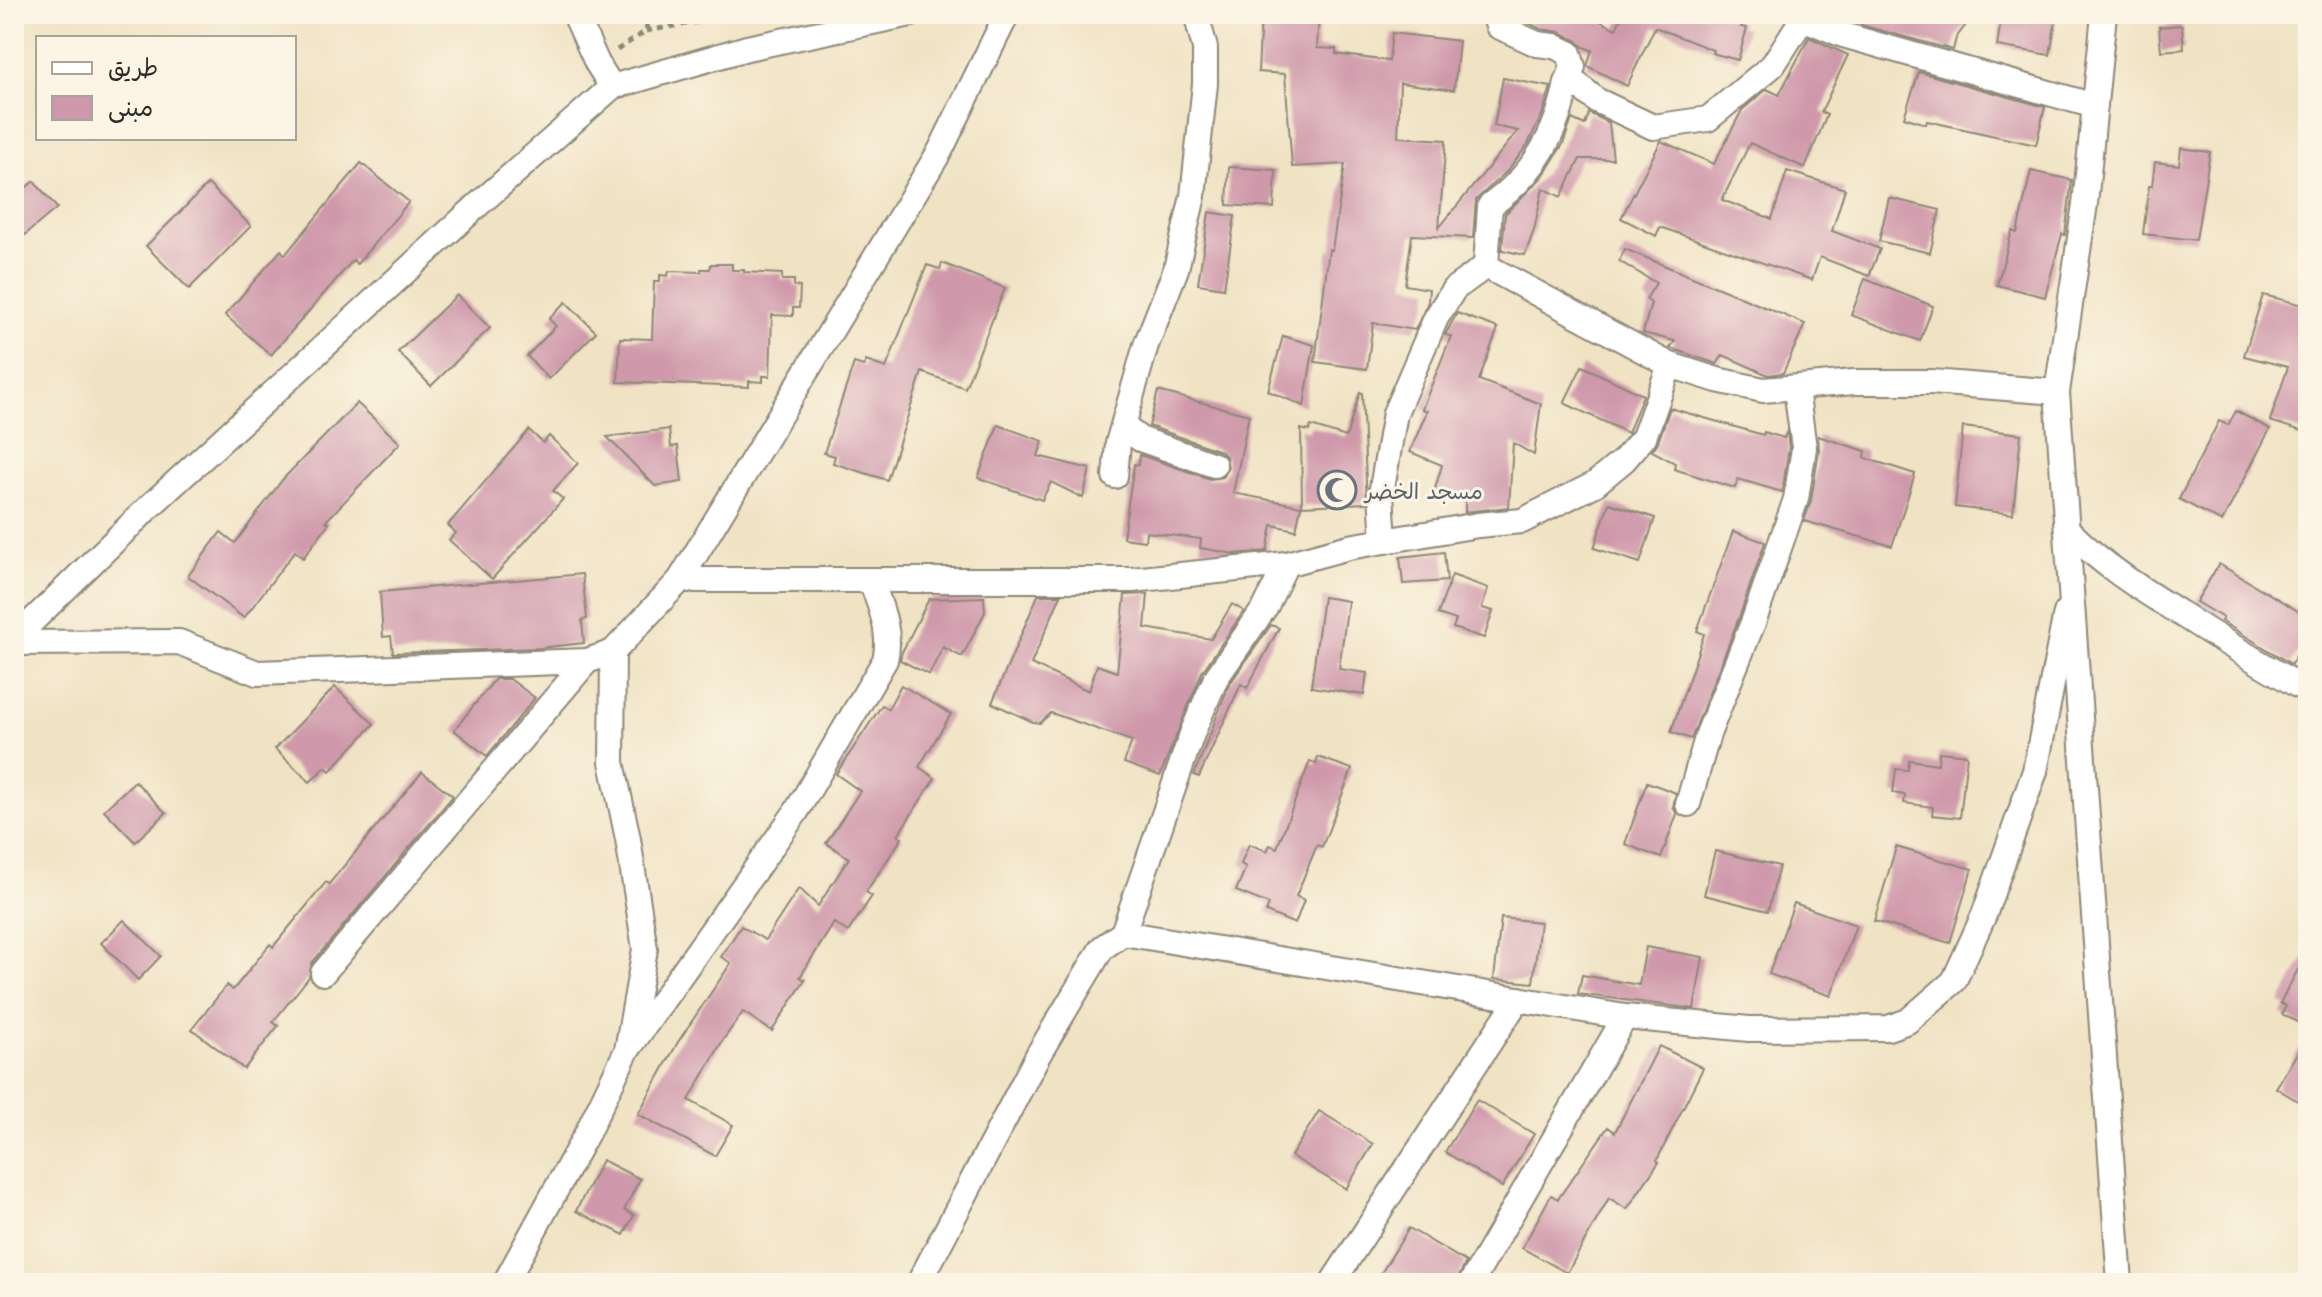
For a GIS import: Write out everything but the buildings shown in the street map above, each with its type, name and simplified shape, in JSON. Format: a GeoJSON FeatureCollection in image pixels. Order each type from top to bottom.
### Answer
{"type":"FeatureCollection","features":[{"type":"Feature","properties":{"kind":"street"},"geometry":{"type":"LineString","coordinates":[[575,14],[597,63],[612,87]]}},
{"type":"Feature","properties":{"kind":"street"},"geometry":{"type":"LineString","coordinates":[[14,641],[148,508],[480,203],[612,87],[747,48],[911,14]]}},
{"type":"Feature","properties":{"kind":"street"},"geometry":{"type":"LineString","coordinates":[[14,641],[179,642],[257,673],[587,661],[613,652],[680,580],[940,151],[1007,14]]}},
{"type":"Feature","properties":{"kind":"street"},"geometry":{"type":"LineString","coordinates":[[1115,476],[1118,443],[1146,345],[1176,269],[1193,196],[1205,84],[1205,48],[1196,14]]}},
{"type":"Feature","properties":{"kind":"street"},"geometry":{"type":"LineString","coordinates":[[1486,266],[1490,206],[1509,192],[1542,152],[1560,117],[1573,67],[1569,53],[1554,46],[1537,44],[1498,26],[1494,14]]}},
{"type":"Feature","properties":{"kind":"street"},"geometry":{"type":"LineString","coordinates":[[2104,14],[2085,204],[2057,392],[2120,1283]]}},
{"type":"Feature","properties":{"kind":"street"},"geometry":{"type":"LineString","coordinates":[[1567,83],[1578,85],[1596,100],[1653,127],[1708,119],[1773,65],[1805,19],[1843,35],[2095,106]]}},
{"type":"Feature","properties":{"kind":"street"},"geometry":{"type":"LineString","coordinates":[[1486,266],[1670,365],[1717,380],[1763,390],[1854,382],[1931,382],[2057,392]]}},
{"type":"Feature","properties":{"kind":"street"},"geometry":{"type":"LineString","coordinates":[[1384,541],[1381,494],[1395,413],[1430,330],[1454,289],[1486,266]]}},
{"type":"Feature","properties":{"kind":"street"},"geometry":{"type":"LineString","coordinates":[[680,580],[1132,580],[1286,564],[1349,547],[1478,525],[1522,521],[1595,484],[1624,460],[1644,437],[1670,365]]}},
{"type":"Feature","properties":{"kind":"street"},"geometry":{"type":"LineString","coordinates":[[1688,804],[1708,734],[1754,620],[1796,499],[1804,448],[1796,389]]}},
{"type":"Feature","properties":{"kind":"street"},"geometry":{"type":"LineString","coordinates":[[1124,427],[1140,439],[1214,465]]}},
{"type":"Feature","properties":{"kind":"street"},"geometry":{"type":"LineString","coordinates":[[2068,530],[2090,553],[2118,574],[2258,664],[2308,691]]}},
{"type":"Feature","properties":{"kind":"street"},"geometry":{"type":"LineString","coordinates":[[919,1283],[1038,1055],[1102,948],[1123,933],[1193,731],[1216,678],[1266,606],[1286,564]]}},
{"type":"Feature","properties":{"kind":"street"},"geometry":{"type":"LineString","coordinates":[[505,1283],[587,1133],[627,1050],[796,812],[885,660],[888,646],[885,623],[871,580]]}},
{"type":"Feature","properties":{"kind":"street"},"geometry":{"type":"LineString","coordinates":[[1123,933],[1625,1017],[1749,1029],[1888,1028],[1908,1021],[1954,981],[1984,915],[2035,771],[2059,639],[2073,590]]}},
{"type":"Feature","properties":{"kind":"street"},"geometry":{"type":"LineString","coordinates":[[613,652],[612,762],[645,949],[627,1050]]}},
{"type":"Feature","properties":{"kind":"street"},"geometry":{"type":"LineString","coordinates":[[323,973],[587,661]]}},
{"type":"Feature","properties":{"kind":"street"},"geometry":{"type":"LineString","coordinates":[[1332,1283],[1518,999]]}},
{"type":"Feature","properties":{"kind":"street"},"geometry":{"type":"LineString","coordinates":[[1471,1283],[1625,1017]]}},
{"type":"Feature","properties":{"kind":"path"},"geometry":{"type":"LineString","coordinates":[[646,31],[649,14]]}},
{"type":"Feature","properties":{"kind":"path"},"geometry":{"type":"LineString","coordinates":[[597,63],[646,31],[743,14]]}},
{"type":"Feature","properties":{"kind":"place","name":"مسجد الخضر"},"geometry":{"type":"Point","coordinates":[1337,490]}}]}
